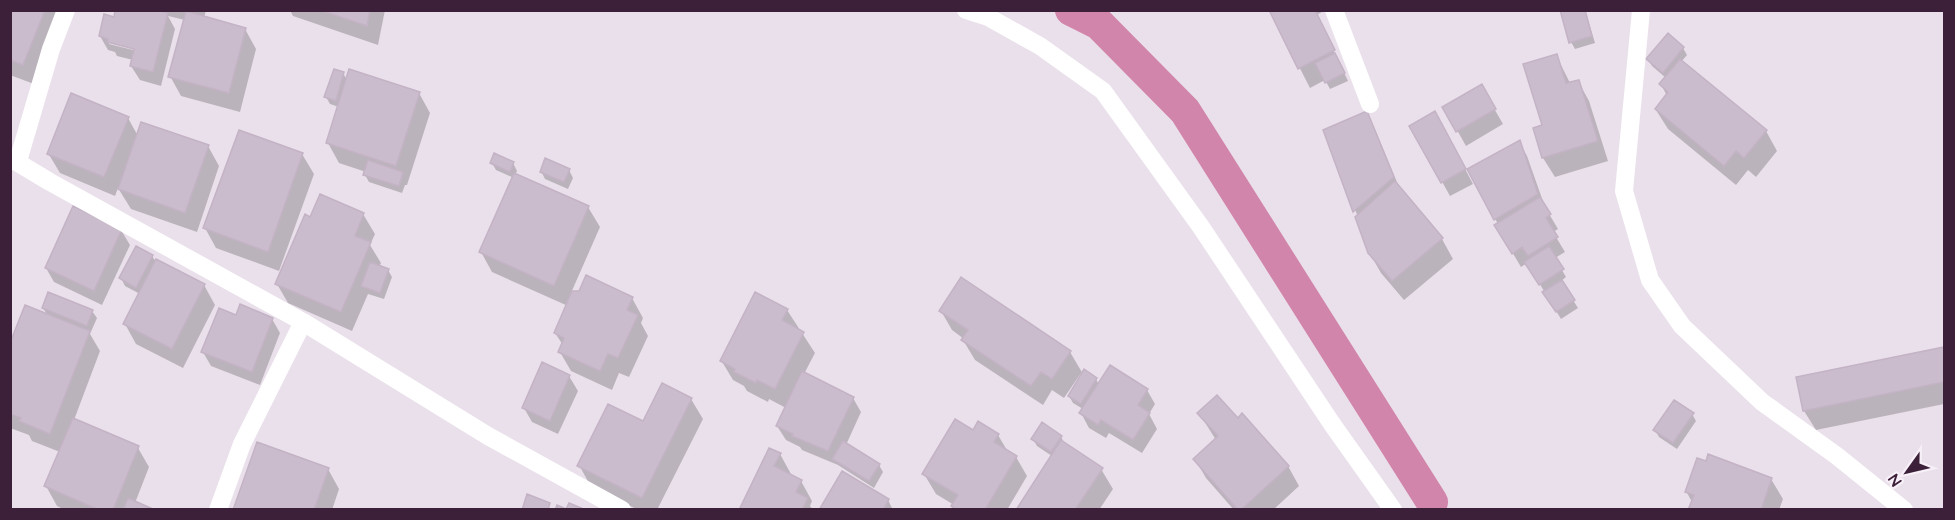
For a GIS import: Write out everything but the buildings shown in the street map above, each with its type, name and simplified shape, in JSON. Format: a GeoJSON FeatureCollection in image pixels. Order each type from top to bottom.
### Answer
{"type":"FeatureCollection","features":[{"type":"Feature","properties":{"kind":"street"},"geometry":{"type":"LineString","coordinates":[[66,10],[14,159],[50,182],[303,322],[488,436],[622,510]]}},
{"type":"Feature","properties":{"kind":"street"},"geometry":{"type":"LineString","coordinates":[[966,10],[988,17],[1040,46],[1103,91],[1201,227],[1332,424],[1393,510]]}},
{"type":"Feature","properties":{"kind":"street"},"geometry":{"type":"LineString","coordinates":[[1334,10],[1370,104]]}},
{"type":"Feature","properties":{"kind":"street"},"geometry":{"type":"LineString","coordinates":[[1641,10],[1624,191],[1650,280],[1682,326],[1762,402],[1837,456],[1904,510]]}},
{"type":"Feature","properties":{"kind":"street"},"geometry":{"type":"LineString","coordinates":[[218,510],[242,444],[303,322]]}},
{"type":"Feature","properties":{"kind":"waterway"},"geometry":{"type":"LineString","coordinates":[[1071,10],[1099,24],[1185,111],[1432,502]]}}]}
